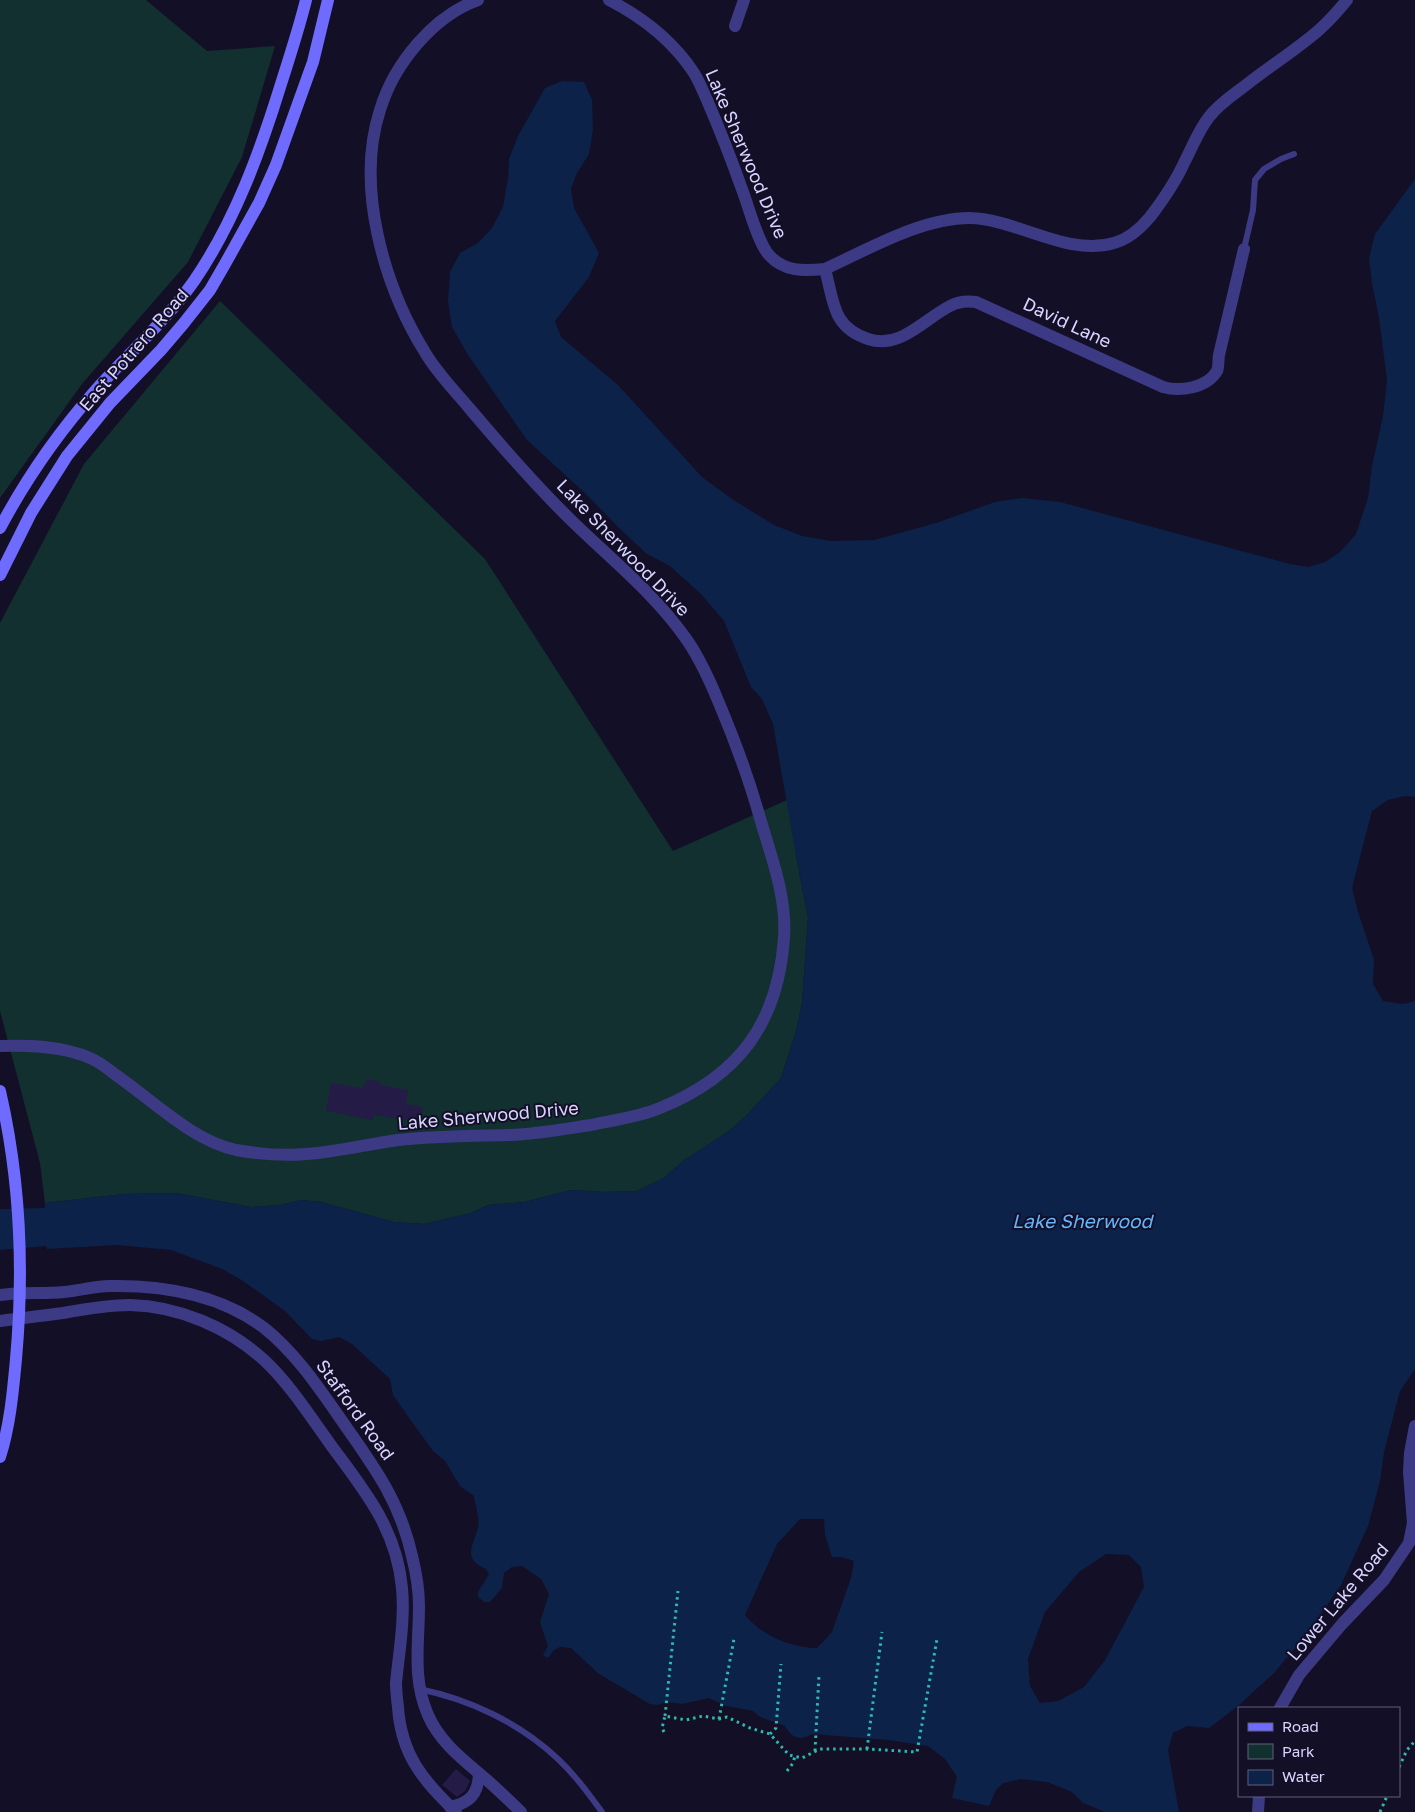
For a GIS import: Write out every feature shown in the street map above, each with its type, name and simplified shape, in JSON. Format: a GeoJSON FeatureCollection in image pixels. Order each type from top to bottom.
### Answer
{"type":"FeatureCollection","features":[{"type":"Feature","properties":{"kind":"street","name":"East Potrero Road"},"geometry":{"type":"LineString","coordinates":[[0,528],[33,471],[96,391],[170,311],[194,280],[226,225],[242,196],[272,113],[301,23],[306,0]]}},
{"type":"Feature","properties":{"kind":"street","name":"East Potrero Road"},"geometry":{"type":"LineString","coordinates":[[0,575],[30,513],[67,456],[110,403],[184,323],[210,290],[225,264],[259,203],[276,165],[313,62],[328,0]]}},
{"type":"Feature","properties":{"kind":"street","name":"Lake Sherwood Drive"},"geometry":{"type":"LineString","coordinates":[[0,1046],[24,1045],[60,1050],[89,1058],[139,1090],[192,1130],[216,1143],[235,1150],[305,1155],[392,1141],[518,1135],[555,1131],[628,1118],[657,1110],[700,1089],[725,1071],[753,1039],[766,1016],[777,981],[784,939],[780,893],[751,786],[731,732],[701,664],[686,638],[664,612],[537,485],[436,369],[412,331],[393,285],[381,249],[375,220],[371,164],[376,120],[383,99],[394,76],[418,42],[460,3],[478,0]]}},
{"type":"Feature","properties":{"kind":"street","name":"Lake Sherwood Drive"},"geometry":{"type":"LineString","coordinates":[[608,0],[630,11],[655,29],[678,52],[694,74],[714,116],[768,254],[782,266],[796,270],[825,269],[909,232],[951,220],[971,218],[994,221],[1054,239],[1088,246],[1116,243],[1129,237],[1140,228],[1161,204],[1173,185],[1194,141],[1217,108],[1319,31],[1347,0]]}},
{"type":"Feature","properties":{"kind":"street"},"geometry":{"type":"LineString","coordinates":[[735,26],[744,0]]}},
{"type":"Feature","properties":{"kind":"street","name":"David Lane"},"geometry":{"type":"LineString","coordinates":[[825,269],[838,316],[845,327],[855,334],[873,341],[883,342],[898,339],[951,305],[964,301],[976,302],[1173,390],[1198,385],[1210,379],[1217,370],[1244,249]]}},
{"type":"Feature","properties":{"kind":"street"},"geometry":{"type":"LineString","coordinates":[[0,1091],[7,1121],[14,1173],[21,1292],[14,1391],[0,1457]]}},
{"type":"Feature","properties":{"kind":"street","name":"Stafford Road"},"geometry":{"type":"LineString","coordinates":[[0,1294],[61,1292],[107,1286],[131,1286],[180,1291],[215,1301],[241,1312],[284,1346],[346,1426],[379,1473],[394,1502],[412,1554],[417,1582],[419,1605],[416,1664],[419,1689],[429,1716],[442,1739],[521,1812]]}},
{"type":"Feature","properties":{"kind":"street"},"geometry":{"type":"LineString","coordinates":[[0,1321],[101,1307],[131,1305],[159,1308],[220,1328],[265,1361],[305,1410],[362,1487],[379,1513],[392,1539],[398,1561],[402,1589],[403,1621],[396,1686],[399,1720],[405,1745],[418,1770],[433,1791],[453,1810],[471,1797],[478,1785],[479,1774]]}},
{"type":"Feature","properties":{"kind":"street","name":"Lower Lake Road"},"geometry":{"type":"LineString","coordinates":[[1281,1707],[1299,1675],[1342,1624],[1384,1580],[1409,1543],[1413,1523],[1410,1453],[1415,1426]]}},
{"type":"Feature","properties":{"kind":"street"},"geometry":{"type":"LineString","coordinates":[[1258,1812],[1259,1797]]}},
{"type":"Feature","properties":{"kind":"lane"},"geometry":{"type":"LineString","coordinates":[[1244,249],[1253,210],[1255,180],[1264,169],[1294,154]]}},
{"type":"Feature","properties":{"kind":"lane"},"geometry":{"type":"LineString","coordinates":[[419,1689],[436,1692],[488,1712],[535,1740],[558,1759],[581,1784],[602,1812]]}},
{"type":"Feature","properties":{"kind":"path"},"geometry":{"type":"LineString","coordinates":[[664,1732],[662,1728],[665,1716],[678,1591]]}},
{"type":"Feature","properties":{"kind":"path"},"geometry":{"type":"LineString","coordinates":[[867,1749],[882,1632]]}},
{"type":"Feature","properties":{"kind":"path"},"geometry":{"type":"LineString","coordinates":[[719,1719],[734,1639]]}},
{"type":"Feature","properties":{"kind":"path"},"geometry":{"type":"LineString","coordinates":[[665,1716],[686,1720],[703,1716],[719,1719],[727,1717],[750,1728],[770,1734],[790,1755],[802,1758],[820,1749],[917,1752],[937,1639]]}},
{"type":"Feature","properties":{"kind":"path"},"geometry":{"type":"LineString","coordinates":[[770,1734],[776,1728],[781,1664]]}},
{"type":"Feature","properties":{"kind":"path"},"geometry":{"type":"LineString","coordinates":[[815,1751],[819,1674]]}},
{"type":"Feature","properties":{"kind":"path"},"geometry":{"type":"LineString","coordinates":[[1400,1765],[1415,1740]]}},
{"type":"Feature","properties":{"kind":"path"},"geometry":{"type":"LineString","coordinates":[[787,1771],[793,1763],[795,1756]]}},
{"type":"Feature","properties":{"kind":"path"},"geometry":{"type":"LineString","coordinates":[[1380,1812],[1387,1797]]}},
{"type":"Feature","properties":{"kind":"green space"},"geometry":{"type":"Polygon","coordinates":[[[0,0],[146,0],[207,51],[275,46],[242,157],[188,262],[82,384],[0,498],[0,0]]]}},
{"type":"Feature","properties":{"kind":"green space"},"geometry":{"type":"Polygon","coordinates":[[[220,301],[485,559],[673,851],[787,800],[808,918],[802,1003],[796,1031],[781,1078],[745,1117],[726,1133],[683,1161],[664,1178],[637,1191],[571,1190],[525,1202],[488,1205],[471,1213],[424,1224],[394,1222],[321,1202],[301,1200],[280,1205],[251,1207],[176,1193],[124,1194],[45,1203],[40,1163],[0,1011],[0,623],[84,464],[220,301]]]}},
{"type":"Feature","properties":{"kind":"water","name":"Lake Sherwood"},"geometry":{"type":"Polygon","coordinates":[[[562,81],[584,82],[592,100],[593,130],[589,154],[577,173],[571,189],[574,208],[599,253],[589,277],[555,321],[561,337],[618,385],[702,477],[732,499],[774,525],[802,536],[831,541],[874,540],[936,523],[995,502],[1022,498],[1060,502],[1290,564],[1308,567],[1325,562],[1340,552],[1356,534],[1368,498],[1372,466],[1383,416],[1387,380],[1369,258],[1375,234],[1415,179],[1415,797],[1405,796],[1388,800],[1372,811],[1352,888],[1374,960],[1373,984],[1383,1001],[1403,1004],[1415,1001],[1415,1369],[1400,1391],[1368,1526],[1341,1585],[1310,1630],[1274,1673],[1238,1706],[1209,1728],[1187,1726],[1173,1733],[1168,1750],[1179,1812],[1105,1812],[1083,1803],[1072,1792],[1047,1782],[1021,1779],[1003,1783],[996,1790],[989,1806],[952,1798],[957,1777],[945,1759],[928,1746],[888,1740],[812,1734],[800,1738],[793,1736],[785,1726],[760,1717],[753,1711],[726,1706],[709,1698],[682,1704],[668,1702],[657,1705],[650,1704],[599,1674],[571,1648],[560,1647],[554,1650],[548,1658],[543,1655],[548,1646],[540,1622],[549,1594],[541,1579],[522,1566],[512,1567],[504,1573],[502,1588],[490,1602],[484,1602],[478,1597],[478,1592],[489,1574],[471,1556],[478,1523],[474,1496],[460,1486],[445,1461],[433,1451],[412,1422],[393,1395],[390,1379],[352,1344],[339,1337],[321,1341],[312,1339],[285,1311],[243,1281],[222,1269],[171,1250],[117,1245],[47,1249],[46,1246],[0,1250],[0,1209],[45,1208],[45,1203],[124,1194],[176,1193],[251,1207],[280,1205],[301,1200],[321,1202],[394,1222],[424,1224],[471,1213],[488,1205],[525,1202],[571,1190],[637,1191],[664,1178],[683,1161],[726,1133],[745,1117],[781,1078],[796,1031],[802,1003],[808,918],[773,724],[762,699],[751,687],[724,621],[701,594],[670,566],[647,554],[527,440],[468,355],[452,327],[448,301],[450,272],[460,253],[478,243],[492,228],[503,207],[509,159],[518,136],[545,88],[562,81]],[[800,1519],[777,1544],[745,1615],[769,1635],[798,1646],[817,1648],[832,1632],[851,1578],[854,1561],[841,1557],[832,1557],[825,1535],[824,1519],[800,1519]],[[1106,1554],[1079,1572],[1045,1612],[1028,1659],[1030,1686],[1040,1703],[1058,1701],[1084,1687],[1105,1660],[1144,1587],[1141,1567],[1129,1555],[1106,1554]]]}},
{"type":"Feature","properties":{"kind":"building"},"geometry":{"type":"Polygon","coordinates":[[[366,1079],[380,1082],[380,1085],[408,1090],[406,1104],[423,1107],[420,1122],[374,1115],[373,1120],[326,1111],[331,1083],[362,1088],[365,1085],[366,1079]]]}},
{"type":"Feature","properties":{"kind":"building"},"geometry":{"type":"Polygon","coordinates":[[[456,1769],[470,1781],[465,1791],[457,1797],[442,1785],[456,1769]]]}}]}
